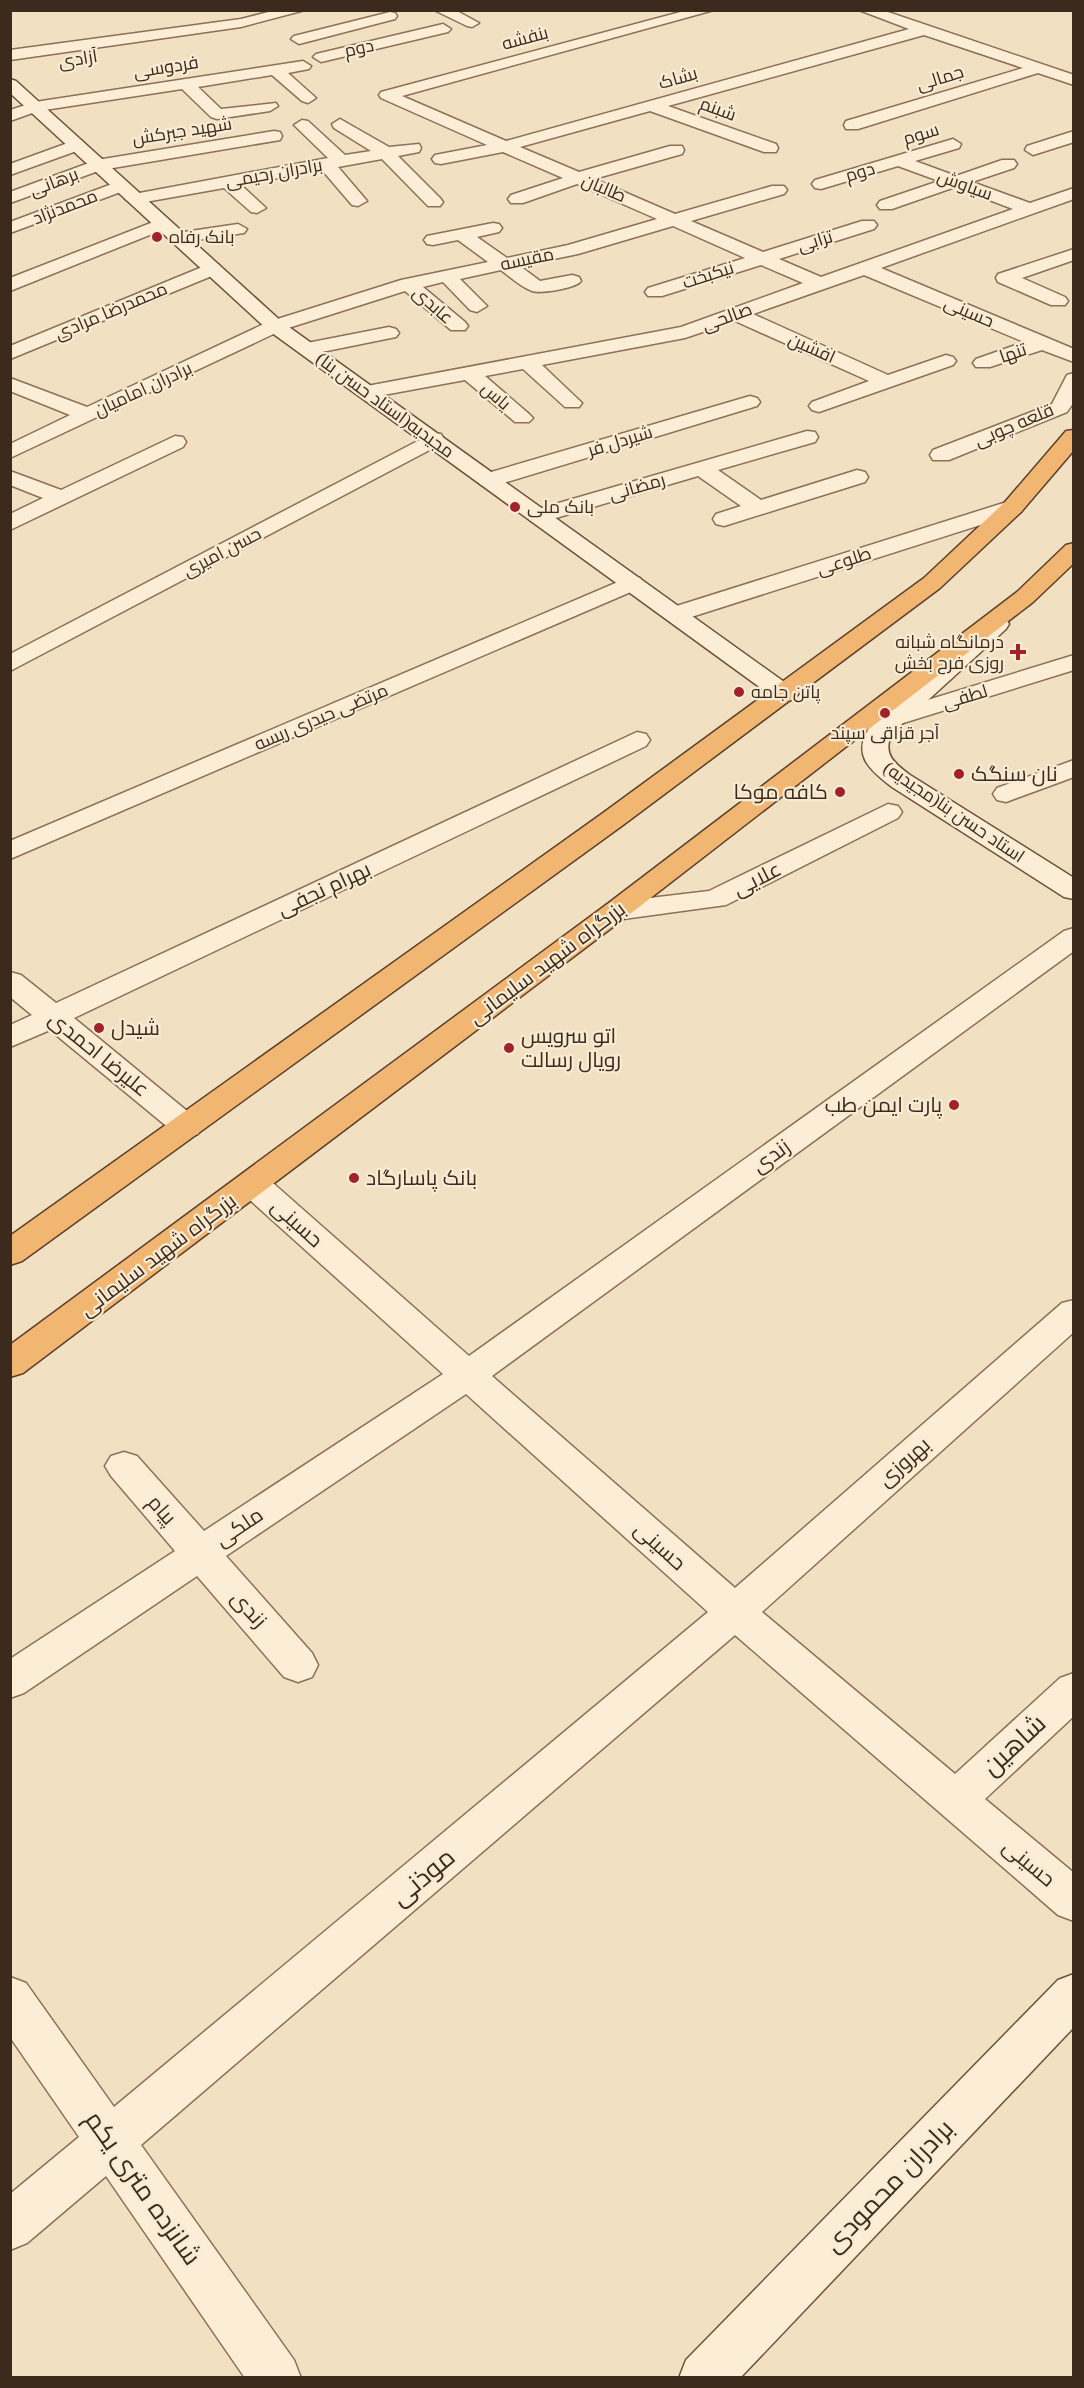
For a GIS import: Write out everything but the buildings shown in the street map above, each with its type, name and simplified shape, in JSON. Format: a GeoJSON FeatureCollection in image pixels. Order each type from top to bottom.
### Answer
{"type":"FeatureCollection","features":[{"type":"Feature","properties":{"kind":"highway"},"geometry":{"type":"LineString","coordinates":[[10,1253],[785,694],[932,583],[1013,507],[1074,436]]}},
{"type":"Feature","properties":{"kind":"highway","name":"بزرگراه شهید سلیمانی"},"geometry":{"type":"LineString","coordinates":[[10,1364],[616,911],[1025,597],[1074,550]]}},
{"type":"Feature","properties":{"kind":"street"},"geometry":{"type":"LineString","coordinates":[[10,55],[241,23],[298,10]]}},
{"type":"Feature","properties":{"kind":"street"},"geometry":{"type":"LineString","coordinates":[[441,10],[472,23]]}},
{"type":"Feature","properties":{"kind":"street","name":"بنفشه"},"geometry":{"type":"LineString","coordinates":[[387,95],[707,10]]}},
{"type":"Feature","properties":{"kind":"street"},"geometry":{"type":"LineString","coordinates":[[866,10],[1074,80]]}},
{"type":"Feature","properties":{"kind":"street"},"geometry":{"type":"LineString","coordinates":[[336,15],[397,40]]}},
{"type":"Feature","properties":{"kind":"street"},"geometry":{"type":"LineString","coordinates":[[300,39],[390,16]]}},
{"type":"Feature","properties":{"kind":"street","name":"دوم"},"geometry":{"type":"LineString","coordinates":[[321,57],[443,29]]}},
{"type":"Feature","properties":{"kind":"street","name":"بشاک"},"geometry":{"type":"LineString","coordinates":[[441,159],[506,146],[924,30]]}},
{"type":"Feature","properties":{"kind":"street","name":"فردوسی"},"geometry":{"type":"LineString","coordinates":[[10,116],[35,107],[303,66]]}},
{"type":"Feature","properties":{"kind":"street","name":"جمالی"},"geometry":{"type":"LineString","coordinates":[[852,125],[1039,68]]}},
{"type":"Feature","properties":{"kind":"street"},"geometry":{"type":"LineString","coordinates":[[275,70],[308,98]]}},
{"type":"Feature","properties":{"kind":"street"},"geometry":{"type":"LineString","coordinates":[[186,84],[217,114],[270,106]]}},
{"type":"Feature","properties":{"kind":"street","name":"آزادی"},"geometry":{"type":"LineString","coordinates":[[13,86],[38,85]]}},
{"type":"Feature","properties":{"kind":"street","name":"مجیدیه(استاد حسن بنا)"},"geometry":{"type":"LineString","coordinates":[[13,86],[127,193],[275,326],[785,694]]}},
{"type":"Feature","properties":{"kind":"street","name":"طالبان"},"geometry":{"type":"LineString","coordinates":[[387,95],[675,218],[821,284]]}},
{"type":"Feature","properties":{"kind":"street","name":"شبنم"},"geometry":{"type":"LineString","coordinates":[[652,106],[770,148]]}},
{"type":"Feature","properties":{"kind":"street"},"geometry":{"type":"LineString","coordinates":[[387,116],[416,108]]}},
{"type":"Feature","properties":{"kind":"street"},"geometry":{"type":"LineString","coordinates":[[358,121],[340,124],[386,153],[434,202]]}},
{"type":"Feature","properties":{"kind":"street"},"geometry":{"type":"LineString","coordinates":[[302,125],[334,162],[358,201]]}},
{"type":"Feature","properties":{"kind":"street","name":"شهید جبرکش"},"geometry":{"type":"LineString","coordinates":[[97,165],[274,136]]}},
{"type":"Feature","properties":{"kind":"street"},"geometry":{"type":"LineString","coordinates":[[1033,150],[1074,136]]}},
{"type":"Feature","properties":{"kind":"street"},"geometry":{"type":"LineString","coordinates":[[748,154],[791,143]]}},
{"type":"Feature","properties":{"kind":"street","name":"سوم"},"geometry":{"type":"LineString","coordinates":[[900,161],[953,144]]}},
{"type":"Feature","properties":{"kind":"street"},"geometry":{"type":"LineString","coordinates":[[10,170],[76,145]]}},
{"type":"Feature","properties":{"kind":"street","name":"برادران رحیمی"},"geometry":{"type":"LineString","coordinates":[[127,193],[227,181],[413,148]]}},
{"type":"Feature","properties":{"kind":"street"},"geometry":{"type":"LineString","coordinates":[[516,200],[579,178],[676,150]]}},
{"type":"Feature","properties":{"kind":"street","name":"دوم"},"geometry":{"type":"LineString","coordinates":[[820,184],[900,161]]}},
{"type":"Feature","properties":{"kind":"street","name":"سیاوش"},"geometry":{"type":"LineString","coordinates":[[900,161],[1030,209]]}},
{"type":"Feature","properties":{"kind":"street"},"geometry":{"type":"LineString","coordinates":[[886,204],[1008,164]]}},
{"type":"Feature","properties":{"kind":"street","name":"برهانی"},"geometry":{"type":"LineString","coordinates":[[10,198],[97,165]]}},
{"type":"Feature","properties":{"kind":"street"},"geometry":{"type":"LineString","coordinates":[[227,181],[258,208]]}},
{"type":"Feature","properties":{"kind":"street","name":"مقیسه"},"geometry":{"type":"LineString","coordinates":[[275,326],[408,284],[571,250],[778,190]]}},
{"type":"Feature","properties":{"kind":"street","name":"محمدنژاد"},"geometry":{"type":"LineString","coordinates":[[10,228],[127,193]]}},
{"type":"Feature","properties":{"kind":"street","name":"صالحی"},"geometry":{"type":"LineString","coordinates":[[367,392],[686,332],[1074,193]]}},
{"type":"Feature","properties":{"kind":"street"},"geometry":{"type":"LineString","coordinates":[[10,285],[161,224]]}},
{"type":"Feature","properties":{"kind":"street","name":"ترابی"},"geometry":{"type":"LineString","coordinates":[[761,258],[868,225]]}},
{"type":"Feature","properties":{"kind":"street"},"geometry":{"type":"LineString","coordinates":[[434,240],[493,228]]}},
{"type":"Feature","properties":{"kind":"street"},"geometry":{"type":"LineString","coordinates":[[177,238],[238,229]]}},
{"type":"Feature","properties":{"kind":"street"},"geometry":{"type":"LineString","coordinates":[[461,234],[537,287],[572,280]]}},
{"type":"Feature","properties":{"kind":"street"},"geometry":{"type":"LineString","coordinates":[[1066,298],[1005,278],[1074,254]]}},
{"type":"Feature","properties":{"kind":"street","name":"نیکبخت"},"geometry":{"type":"LineString","coordinates":[[655,292],[761,258]]}},
{"type":"Feature","properties":{"kind":"street","name":"حسینی"},"geometry":{"type":"LineString","coordinates":[[864,268],[1074,356]]}},
{"type":"Feature","properties":{"kind":"street","name":"محمدرضا مرادی"},"geometry":{"type":"LineString","coordinates":[[10,353],[212,269]]}},
{"type":"Feature","properties":{"kind":"street"},"geometry":{"type":"LineString","coordinates":[[447,276],[477,306]]}},
{"type":"Feature","properties":{"kind":"street","name":"عابدی"},"geometry":{"type":"LineString","coordinates":[[408,284],[458,326]]}},
{"type":"Feature","properties":{"kind":"street"},"geometry":{"type":"LineString","coordinates":[[1039,308],[1066,298]]}},
{"type":"Feature","properties":{"kind":"street","name":"افشین"},"geometry":{"type":"LineString","coordinates":[[736,314],[888,382]]}},
{"type":"Feature","properties":{"kind":"street","name":"تنها"},"geometry":{"type":"LineString","coordinates":[[983,363],[1033,339],[1052,324]]}},
{"type":"Feature","properties":{"kind":"street","name":"برادران امامیان"},"geometry":{"type":"LineString","coordinates":[[10,452],[275,326]]}},
{"type":"Feature","properties":{"kind":"street"},"geometry":{"type":"LineString","coordinates":[[307,349],[389,333]]}},
{"type":"Feature","properties":{"kind":"street"},"geometry":{"type":"LineString","coordinates":[[819,406],[946,361]]}},
{"type":"Feature","properties":{"kind":"street"},"geometry":{"type":"LineString","coordinates":[[527,362],[572,403]]}},
{"type":"Feature","properties":{"kind":"street","name":"یاس"},"geometry":{"type":"LineString","coordinates":[[470,373],[522,418]]}},
{"type":"Feature","properties":{"kind":"street","name":"قلعه چوبی"},"geometry":{"type":"LineString","coordinates":[[941,455],[1060,408],[1074,379]]}},
{"type":"Feature","properties":{"kind":"street"},"geometry":{"type":"LineString","coordinates":[[10,384],[88,415]]}},
{"type":"Feature","properties":{"kind":"street","name":"شیردل فر"},"geometry":{"type":"LineString","coordinates":[[489,480],[750,402]]}},
{"type":"Feature","properties":{"kind":"street","name":"رمضانی"},"geometry":{"type":"LineString","coordinates":[[539,516],[807,437]]}},
{"type":"Feature","properties":{"kind":"street","name":"حسن امیری"},"geometry":{"type":"LineString","coordinates":[[10,664],[433,440]]}},
{"type":"Feature","properties":{"kind":"street"},"geometry":{"type":"LineString","coordinates":[[10,523],[175,442]]}},
{"type":"Feature","properties":{"kind":"street"},"geometry":{"type":"LineString","coordinates":[[701,468],[758,508]]}},
{"type":"Feature","properties":{"kind":"street"},"geometry":{"type":"LineString","coordinates":[[10,477],[62,498]]}},
{"type":"Feature","properties":{"kind":"street"},"geometry":{"type":"LineString","coordinates":[[724,519],[857,477]]}},
{"type":"Feature","properties":{"kind":"street","name":"طلوعی"},"geometry":{"type":"LineString","coordinates":[[676,614],[1013,507]]}},
{"type":"Feature","properties":{"kind":"street","name":"مرتضی حیدری ریسه"},"geometry":{"type":"LineString","coordinates":[[10,851],[632,583]]}},
{"type":"Feature","properties":{"kind":"street","name":"استاد حسن بنا(مجیدیه)"},"geometry":{"type":"LineString","coordinates":[[1025,597],[943,675],[891,719],[874,739],[874,747],[878,762],[888,771],[1074,891]]}},
{"type":"Feature","properties":{"kind":"street","name":"لطفی"},"geometry":{"type":"LineString","coordinates":[[891,719],[1074,662]]}},
{"type":"Feature","properties":{"kind":"street","name":"بهرام نجفی"},"geometry":{"type":"LineString","coordinates":[[10,1037],[638,740]]}},
{"type":"Feature","properties":{"kind":"street"},"geometry":{"type":"LineString","coordinates":[[1006,794],[1074,768]]}},
{"type":"Feature","properties":{"kind":"street","name":"علایی"},"geometry":{"type":"LineString","coordinates":[[616,911],[716,900],[888,812]]}},
{"type":"Feature","properties":{"kind":"street","name":"زندی"},"geometry":{"type":"LineString","coordinates":[[468,1375],[1074,937]]}},
{"type":"Feature","properties":{"kind":"street","name":"علیرضا احمدی"},"geometry":{"type":"LineString","coordinates":[[10,981],[187,1127]]}},
{"type":"Feature","properties":{"kind":"street","name":"حسینی"},"geometry":{"type":"LineString","coordinates":[[253,1184],[735,1612],[1074,1901]]}},
{"type":"Feature","properties":{"kind":"street","name":"بهروزی"},"geometry":{"type":"LineString","coordinates":[[735,1612],[1074,1312]]}},
{"type":"Feature","properties":{"kind":"street","name":"ملکی"},"geometry":{"type":"LineString","coordinates":[[10,1681],[468,1375]]}},
{"type":"Feature","properties":{"kind":"street","name":"پیام"},"geometry":{"type":"LineString","coordinates":[[124,1466],[199,1553]]}},
{"type":"Feature","properties":{"kind":"street","name":"زندی"},"geometry":{"type":"LineString","coordinates":[[199,1553],[298,1665]]}},
{"type":"Feature","properties":{"kind":"street","name":"موذنی"},"geometry":{"type":"LineString","coordinates":[[10,2226],[735,1612]]}},
{"type":"Feature","properties":{"kind":"street","name":"شاهین"},"geometry":{"type":"LineString","coordinates":[[955,1800],[1074,1690]]}},
{"type":"Feature","properties":{"kind":"street","name":"برادران محمودی"},"geometry":{"type":"LineString","coordinates":[[704,2378],[1074,1995]]}},
{"type":"Feature","properties":{"kind":"street","name":"شانزده متری یکم"},"geometry":{"type":"LineString","coordinates":[[10,1998],[276,2378]]}},
{"type":"Feature","properties":{"kind":"place","name":"بانک رفاه"},"geometry":{"type":"Point","coordinates":[157,237]}},
{"type":"Feature","properties":{"kind":"place","name":"بانک ملی"},"geometry":{"type":"Point","coordinates":[515,507]}},
{"type":"Feature","properties":{"kind":"place","name":"درمانگاه شبانه روزی فرح بخش"},"geometry":{"type":"Point","coordinates":[1018,652]}},
{"type":"Feature","properties":{"kind":"place","name":"پاتن جامه"},"geometry":{"type":"Point","coordinates":[739,692]}},
{"type":"Feature","properties":{"kind":"place","name":"آجر قزاقی سپند"},"geometry":{"type":"Point","coordinates":[885,713]}},
{"type":"Feature","properties":{"kind":"place","name":"نان سنگک"},"geometry":{"type":"Point","coordinates":[959,774]}},
{"type":"Feature","properties":{"kind":"place","name":"کافه موکا"},"geometry":{"type":"Point","coordinates":[840,792]}},
{"type":"Feature","properties":{"kind":"place","name":"شیدل"},"geometry":{"type":"Point","coordinates":[99,1028]}},
{"type":"Feature","properties":{"kind":"place","name":"اتو سرویس رویال رسالت"},"geometry":{"type":"Point","coordinates":[509,1048]}},
{"type":"Feature","properties":{"kind":"place","name":"پارت ایمن طب"},"geometry":{"type":"Point","coordinates":[954,1105]}},
{"type":"Feature","properties":{"kind":"place","name":"بانک پاسارگاد"},"geometry":{"type":"Point","coordinates":[354,1178]}}]}
